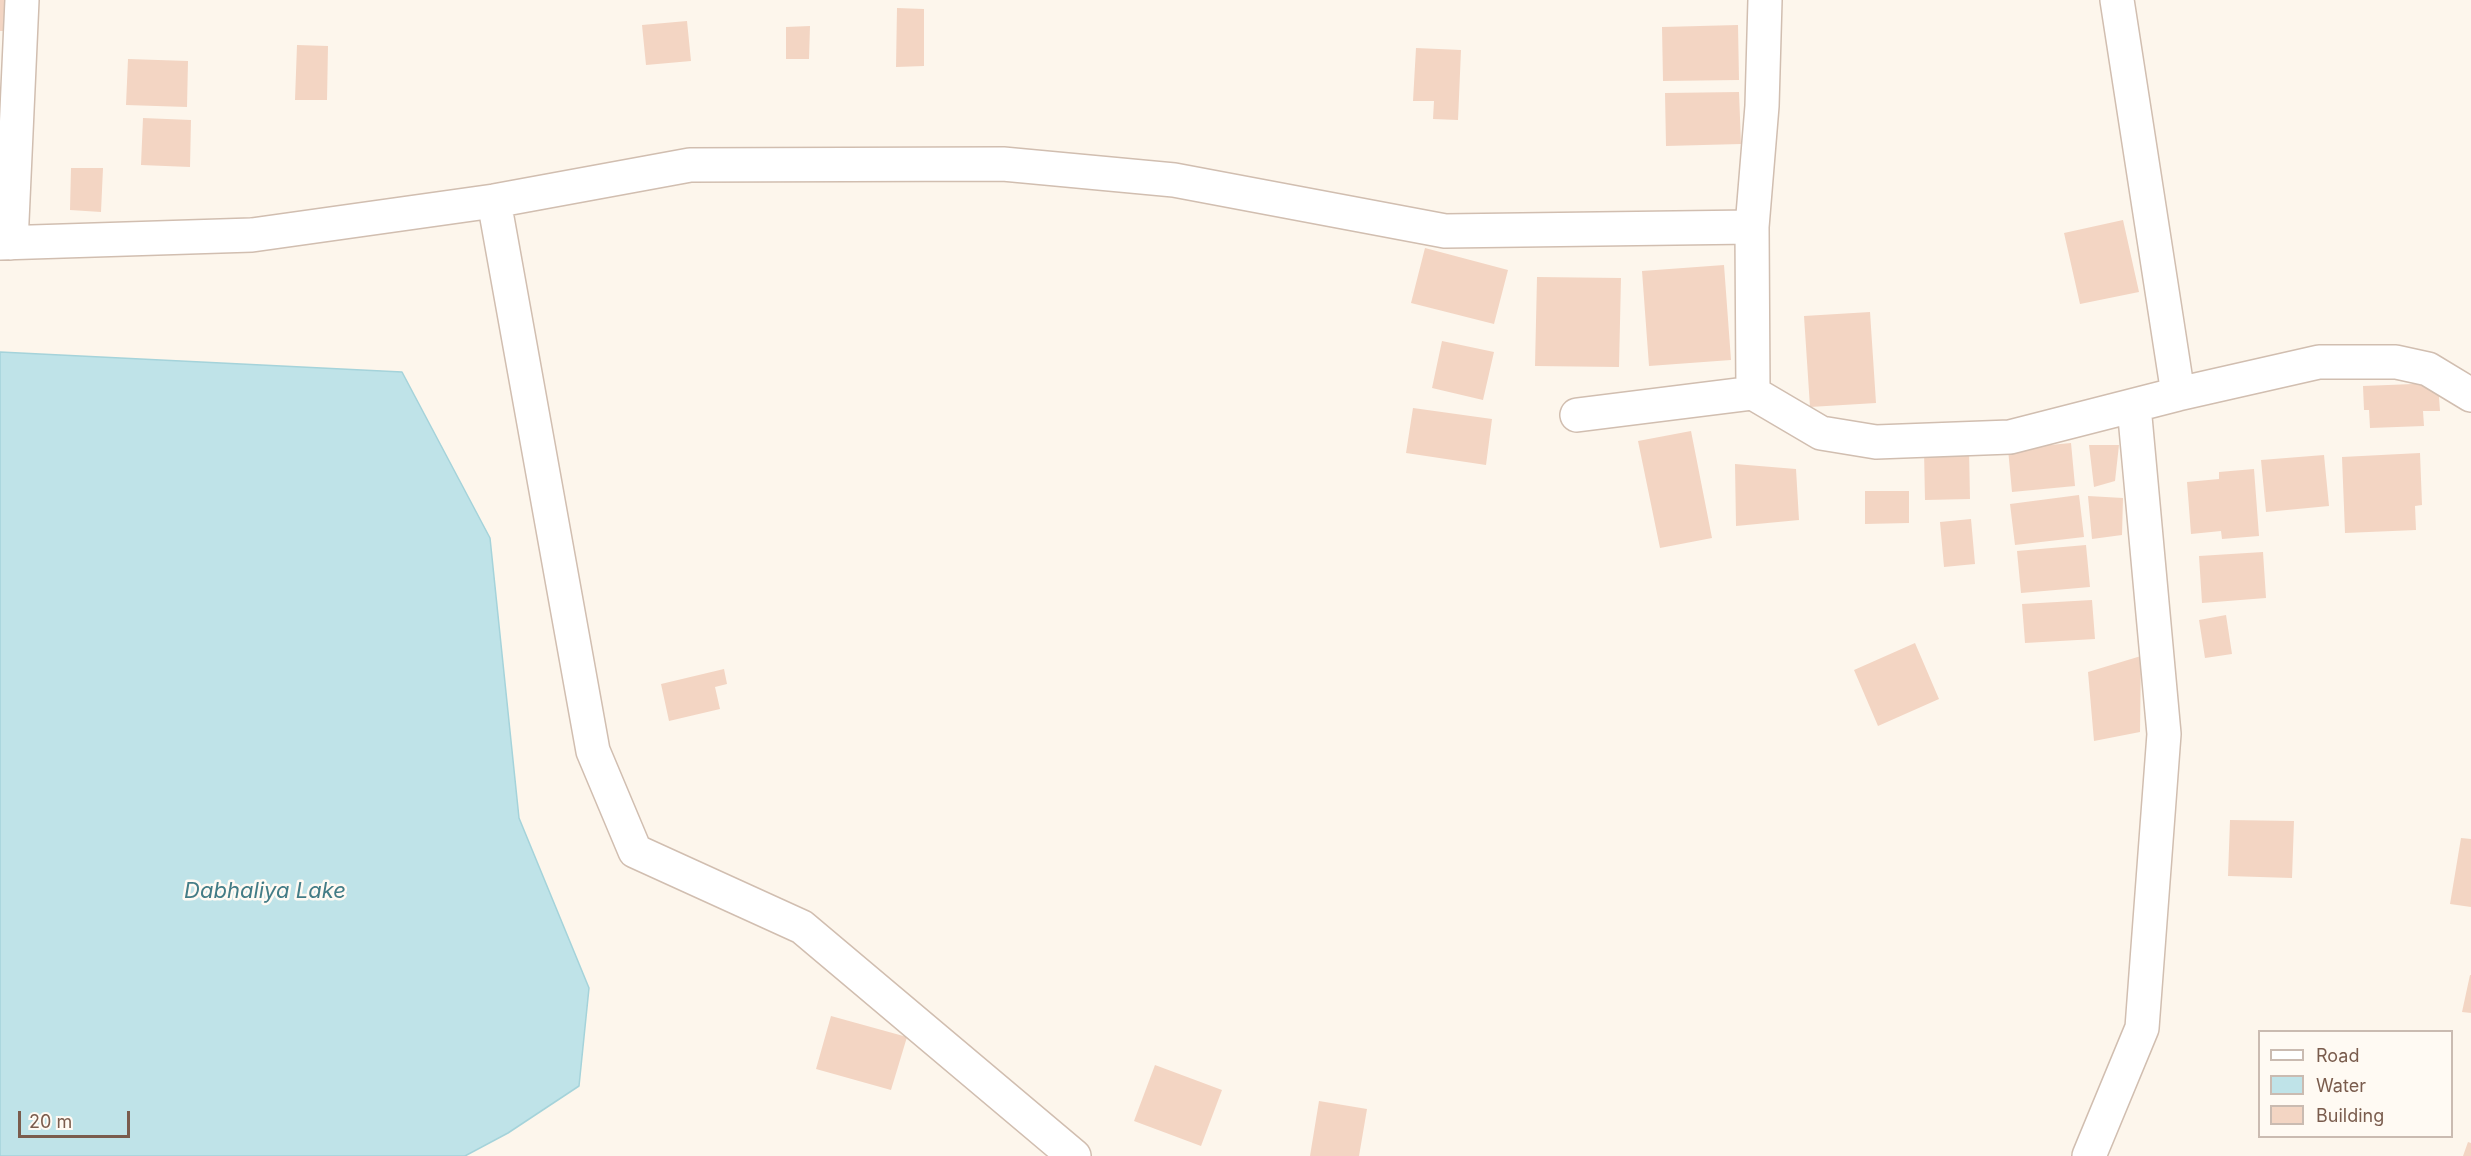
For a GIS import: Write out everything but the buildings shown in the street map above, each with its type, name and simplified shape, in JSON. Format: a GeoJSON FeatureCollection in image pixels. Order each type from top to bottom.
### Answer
{"type":"FeatureCollection","features":[{"type":"Feature","properties":{"kind":"street"},"geometry":{"type":"LineString","coordinates":[[22,0],[6,243],[252,235],[494,201],[690,165],[1003,164],[1174,180],[1445,231],[1752,227]]}},
{"type":"Feature","properties":{"kind":"street"},"geometry":{"type":"LineString","coordinates":[[1753,393],[1752,227],[1762,106],[1765,0]]}},
{"type":"Feature","properties":{"kind":"street"},"geometry":{"type":"LineString","coordinates":[[2116,0],[2178,394]]}},
{"type":"Feature","properties":{"kind":"street"},"geometry":{"type":"LineString","coordinates":[[494,201],[593,751],[635,850],[802,927],[1074,1156]]}},
{"type":"Feature","properties":{"kind":"street"},"geometry":{"type":"LineString","coordinates":[[1577,415],[1753,393],[1821,433],[1876,442],[2010,437],[2178,394],[2319,362],[2396,362],[2428,369],[2471,395]]}},
{"type":"Feature","properties":{"kind":"street"},"geometry":{"type":"LineString","coordinates":[[2089,1156],[2142,1028],[2164,734],[2134,406]]}},
{"type":"Feature","properties":{"kind":"water","name":"Dabhaliya Lake"},"geometry":{"type":"Polygon","coordinates":[[[0,352],[402,372],[490,538],[519,818],[589,988],[579,1086],[508,1133],[465,1156],[0,1156],[0,352]]]}}]}
